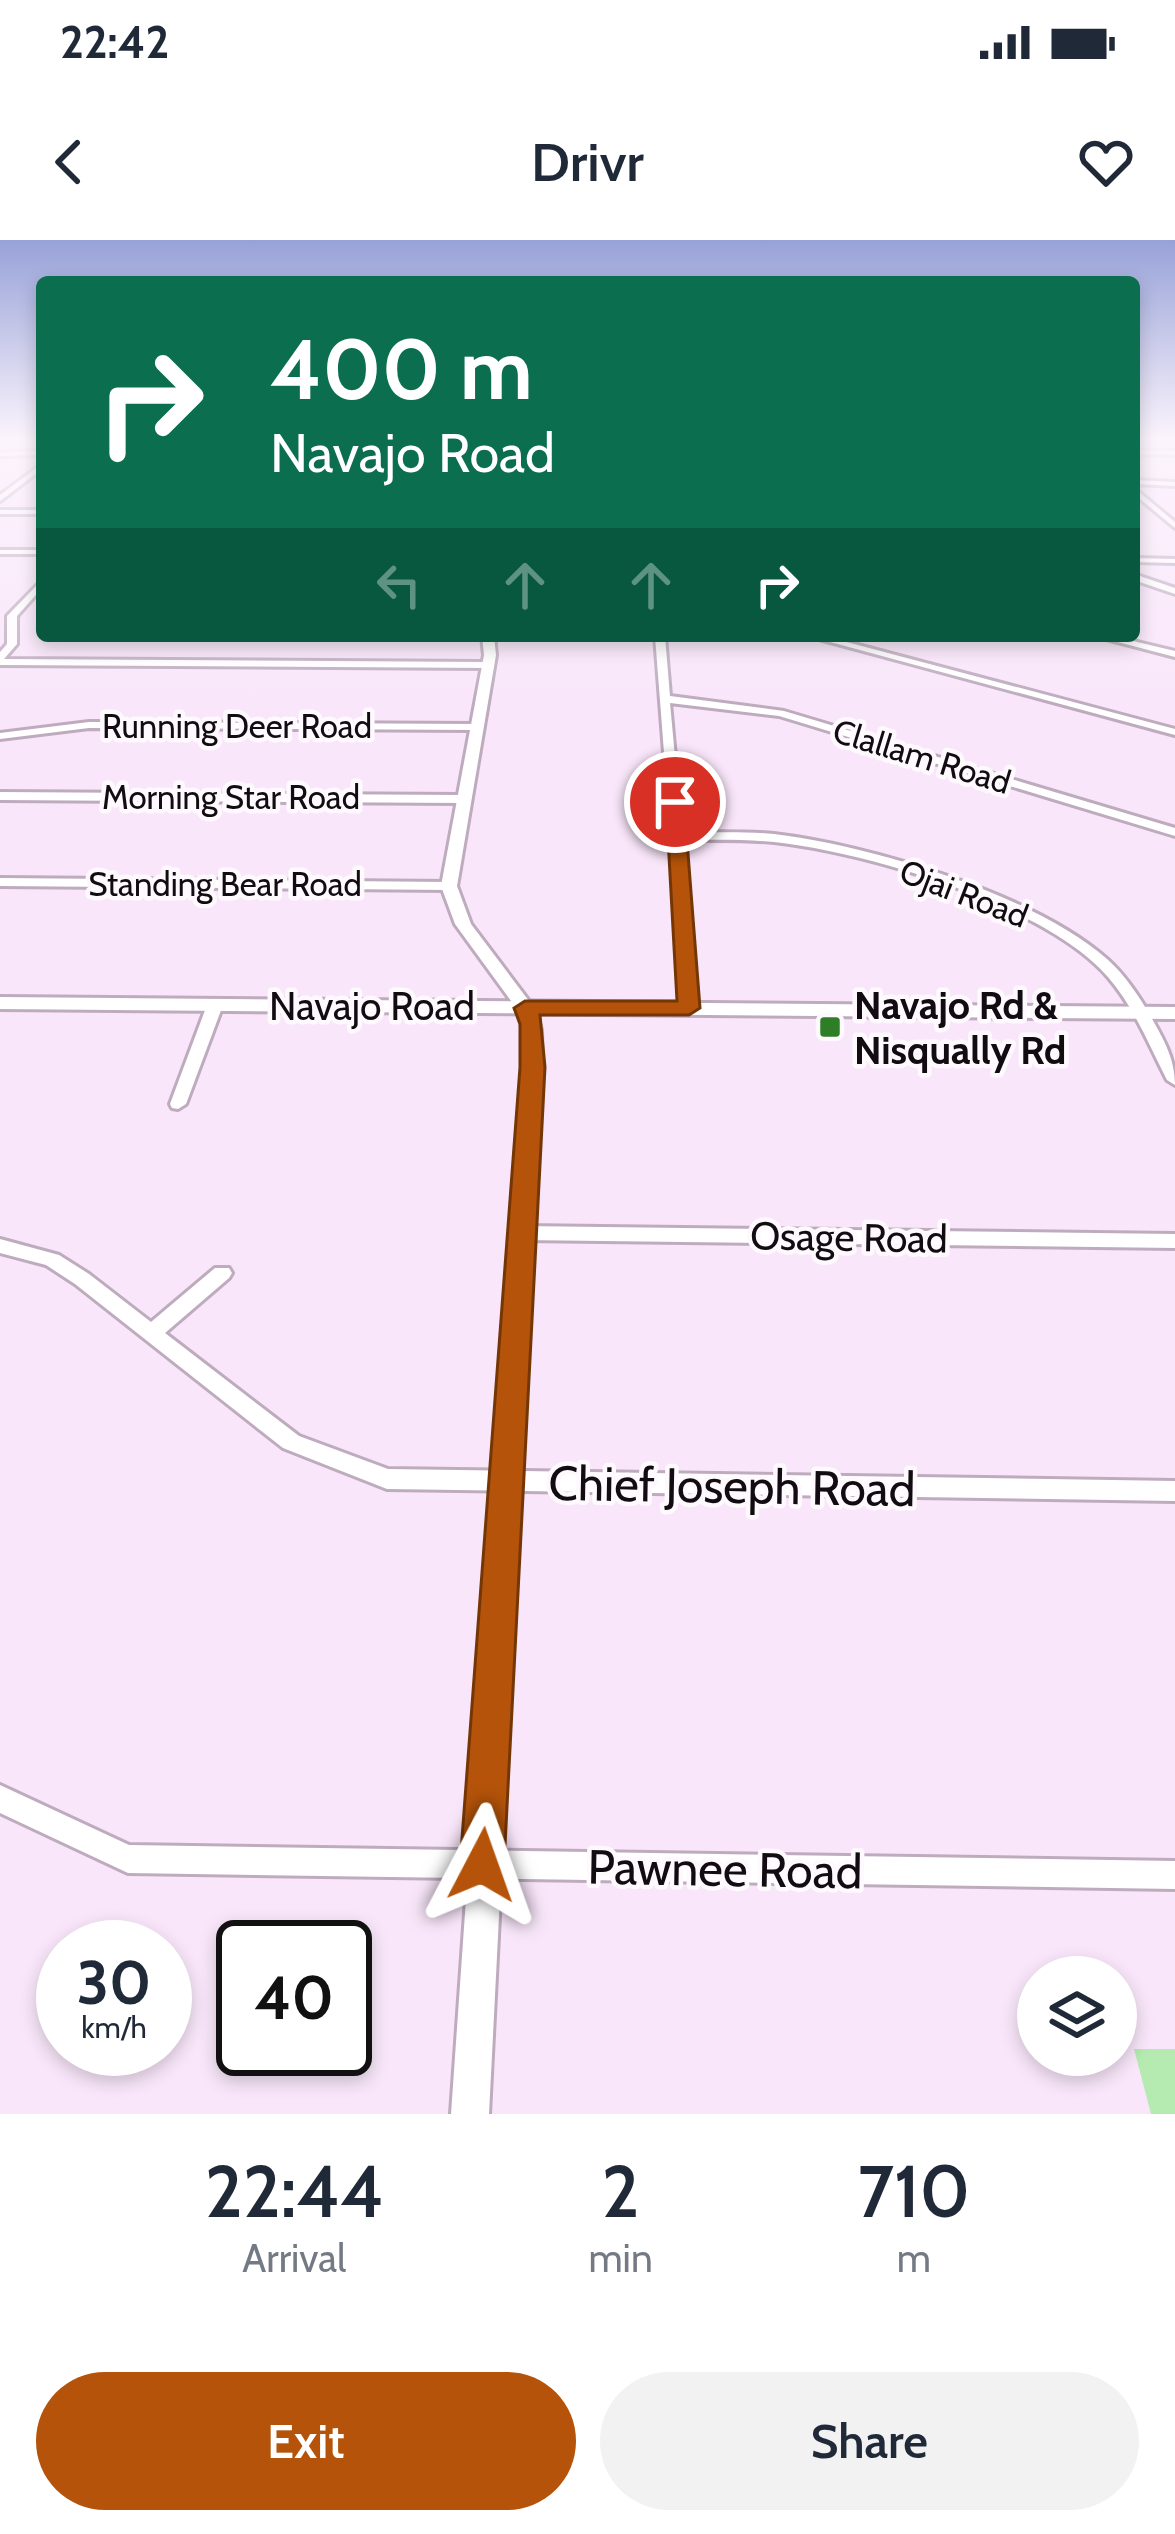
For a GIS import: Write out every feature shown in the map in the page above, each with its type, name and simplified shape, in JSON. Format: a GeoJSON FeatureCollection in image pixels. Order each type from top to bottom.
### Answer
{"type":"FeatureCollection","features":[{"type":"Feature","properties":{"kind":"main road","name":"Navajo Road"},"geometry":{"type":"LineString","coordinates":[[0,1003],[1175,1013]]}},
{"type":"Feature","properties":{"kind":"street"},"geometry":{"type":"LineString","coordinates":[[0,552],[36,552]]}},
{"type":"Feature","properties":{"kind":"street"},"geometry":{"type":"LineString","coordinates":[[1140,560],[1175,561]]}},
{"type":"Feature","properties":{"kind":"street"},"geometry":{"type":"LineString","coordinates":[[1140,579],[1175,591]]}},
{"type":"Feature","properties":{"kind":"street"},"geometry":{"type":"LineString","coordinates":[[0,660],[12,644],[12,616],[36,589]]}},
{"type":"Feature","properties":{"kind":"street"},"geometry":{"type":"LineString","coordinates":[[14,597],[36,597]]}},
{"type":"Feature","properties":{"kind":"street"},"geometry":{"type":"LineString","coordinates":[[470,2114],[533,1067],[532,1024],[525,1008],[473,944],[459,920],[449,886],[488,665],[488,642]]}},
{"type":"Feature","properties":{"kind":"street"},"geometry":{"type":"LineString","coordinates":[[661,642],[689,1008]]}},
{"type":"Feature","properties":{"kind":"street"},"geometry":{"type":"LineString","coordinates":[[836,642],[1175,732]]}},
{"type":"Feature","properties":{"kind":"street"},"geometry":{"type":"LineString","coordinates":[[1125,642],[1175,654]]}},
{"type":"Feature","properties":{"kind":"street"},"geometry":{"type":"LineString","coordinates":[[154,663],[164,647]]}},
{"type":"Feature","properties":{"kind":"street"},"geometry":{"type":"LineString","coordinates":[[326,663],[330,648]]}},
{"type":"Feature","properties":{"kind":"street"},"geometry":{"type":"LineString","coordinates":[[0,660],[488,665]]}},
{"type":"Feature","properties":{"kind":"street","name":"Clallam Road"},"geometry":{"type":"LineString","coordinates":[[666,699],[780,713],[1175,832]]}},
{"type":"Feature","properties":{"kind":"street","name":"Running Deer Road"},"geometry":{"type":"LineString","coordinates":[[2,737],[89,725],[476,728]]}},
{"type":"Feature","properties":{"kind":"street"},"geometry":{"type":"LineString","coordinates":[[2,737],[3,753]]}},
{"type":"Feature","properties":{"kind":"street","name":"Morning Star Road"},"geometry":{"type":"LineString","coordinates":[[0,796],[462,799]]}},
{"type":"Feature","properties":{"kind":"street","name":"Ojai Road"},"geometry":{"type":"LineString","coordinates":[[678,836],[784,839],[882,861],[1000,903],[1077,940],[1128,991],[1175,1080]]}},
{"type":"Feature","properties":{"kind":"street","name":"Standing Bear Road"},"geometry":{"type":"LineString","coordinates":[[0,882],[449,886]]}},
{"type":"Feature","properties":{"kind":"street"},"geometry":{"type":"LineString","coordinates":[[178,1104],[215,1005]]}},
{"type":"Feature","properties":{"kind":"street","name":"Osage Road"},"geometry":{"type":"LineString","coordinates":[[522,1233],[1175,1241]]}},
{"type":"Feature","properties":{"kind":"street","name":"Chief Joseph Road"},"geometry":{"type":"LineString","coordinates":[[0,1246],[52,1260],[291,1442],[387,1479],[1175,1491]]}},
{"type":"Feature","properties":{"kind":"street"},"geometry":{"type":"LineString","coordinates":[[152,1333],[222,1273]]}},
{"type":"Feature","properties":{"kind":"street","name":"Pawnee Road"},"geometry":{"type":"LineString","coordinates":[[0,1798],[128,1859],[1175,1875]]}},
{"type":"Feature","properties":{"kind":"green space"},"geometry":{"type":"Polygon","coordinates":[[[1137,2049],[1175,2049],[1175,2114],[1151,2114],[1137,2049]]]}},
{"type":"Feature","properties":{"kind":"place","name":"Navajo Rd & Nisqually Rd"},"geometry":{"type":"Point","coordinates":[830,1027]}},
{"type":"Feature","properties":{"kind":"route"},"geometry":{"type":"LineString","coordinates":[[482,1865],[533,1067],[532,1024],[525,1008],[689,1008],[675,802]]}}]}
